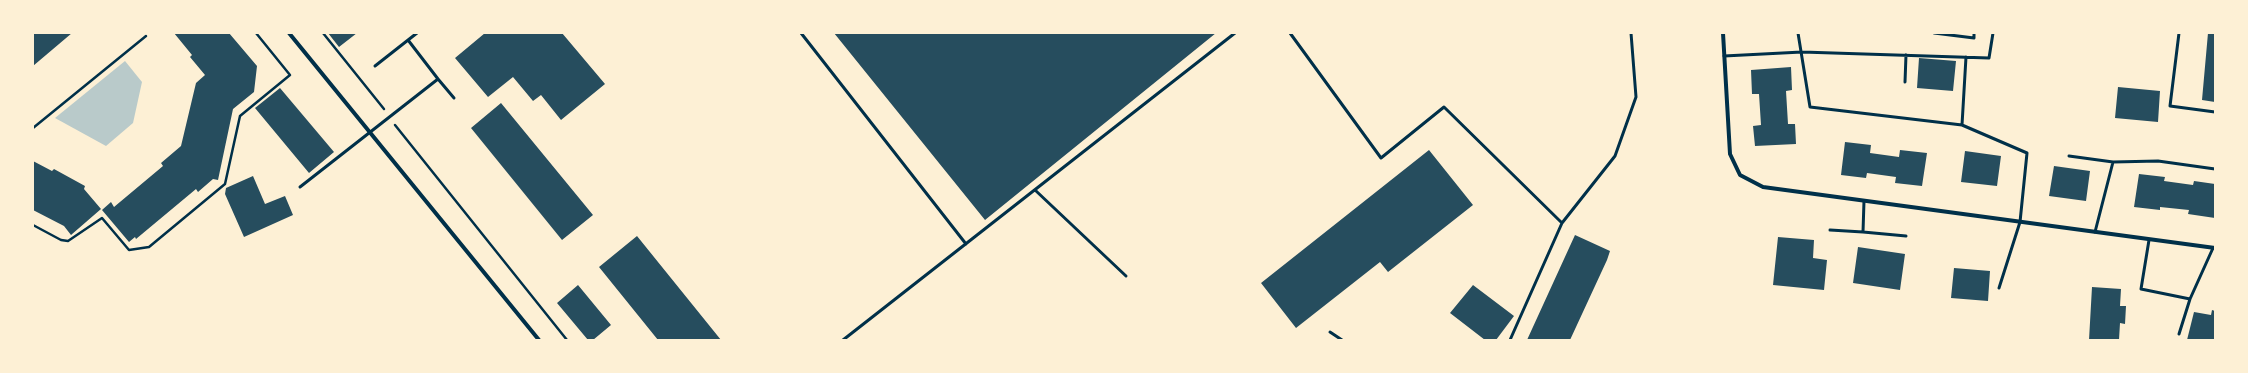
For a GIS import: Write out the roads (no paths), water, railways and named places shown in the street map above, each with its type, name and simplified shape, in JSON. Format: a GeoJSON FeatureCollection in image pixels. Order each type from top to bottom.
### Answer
{"type":"FeatureCollection","features":[{"type":"Feature","properties":{"kind":"street"},"geometry":{"type":"LineString","coordinates":[[289,33],[539,340]]}},
{"type":"Feature","properties":{"kind":"street"},"geometry":{"type":"LineString","coordinates":[[1723,33],[1730,154],[1740,175],[1763,187],[2214,248]]}},
{"type":"Feature","properties":{"kind":"lane"},"geometry":{"type":"LineString","coordinates":[[375,66],[418,33]]}},
{"type":"Feature","properties":{"kind":"lane"},"geometry":{"type":"LineString","coordinates":[[801,33],[966,244]]}},
{"type":"Feature","properties":{"kind":"lane"},"geometry":{"type":"LineString","coordinates":[[843,340],[1235,33]]}},
{"type":"Feature","properties":{"kind":"lane"},"geometry":{"type":"LineString","coordinates":[[1290,33],[1381,158],[1444,107],[1562,223]]}},
{"type":"Feature","properties":{"kind":"lane"},"geometry":{"type":"LineString","coordinates":[[1510,340],[1562,223],[1616,156],[1636,96],[1631,33]]}},
{"type":"Feature","properties":{"kind":"lane"},"geometry":{"type":"LineString","coordinates":[[1798,33],[1810,107],[1962,125],[2027,153],[2020,222],[1999,288]]}},
{"type":"Feature","properties":{"kind":"lane"},"geometry":{"type":"LineString","coordinates":[[1934,33],[1974,38],[1974,33]]}},
{"type":"Feature","properties":{"kind":"lane"},"geometry":{"type":"LineString","coordinates":[[1724,56],[1802,52],[1989,58],[1993,33]]}},
{"type":"Feature","properties":{"kind":"lane"},"geometry":{"type":"LineString","coordinates":[[2179,33],[2170,106],[2215,112]]}},
{"type":"Feature","properties":{"kind":"lane"},"geometry":{"type":"LineString","coordinates":[[408,40],[454,98]]}},
{"type":"Feature","properties":{"kind":"lane"},"geometry":{"type":"LineString","coordinates":[[1905,82],[1906,55]]}},
{"type":"Feature","properties":{"kind":"lane"},"geometry":{"type":"LineString","coordinates":[[1962,125],[1966,57]]}},
{"type":"Feature","properties":{"kind":"lane"},"geometry":{"type":"LineString","coordinates":[[300,187],[371,133],[438,79]]}},
{"type":"Feature","properties":{"kind":"lane"},"geometry":{"type":"LineString","coordinates":[[2069,156],[2113,162],[2158,161],[2215,169]]}},
{"type":"Feature","properties":{"kind":"lane"},"geometry":{"type":"LineString","coordinates":[[2095,232],[2113,162]]}},
{"type":"Feature","properties":{"kind":"lane"},"geometry":{"type":"LineString","coordinates":[[1035,190],[1126,276]]}},
{"type":"Feature","properties":{"kind":"lane"},"geometry":{"type":"LineString","coordinates":[[1863,232],[1864,201]]}},
{"type":"Feature","properties":{"kind":"lane"},"geometry":{"type":"LineString","coordinates":[[1830,230],[1906,236]]}},
{"type":"Feature","properties":{"kind":"lane"},"geometry":{"type":"LineString","coordinates":[[2149,240],[2141,289],[2190,299]]}},
{"type":"Feature","properties":{"kind":"lane"},"geometry":{"type":"LineString","coordinates":[[2179,334],[2190,299],[2214,248]]}},
{"type":"Feature","properties":{"kind":"lane"},"geometry":{"type":"LineString","coordinates":[[1330,332],[1342,340]]}}]}
